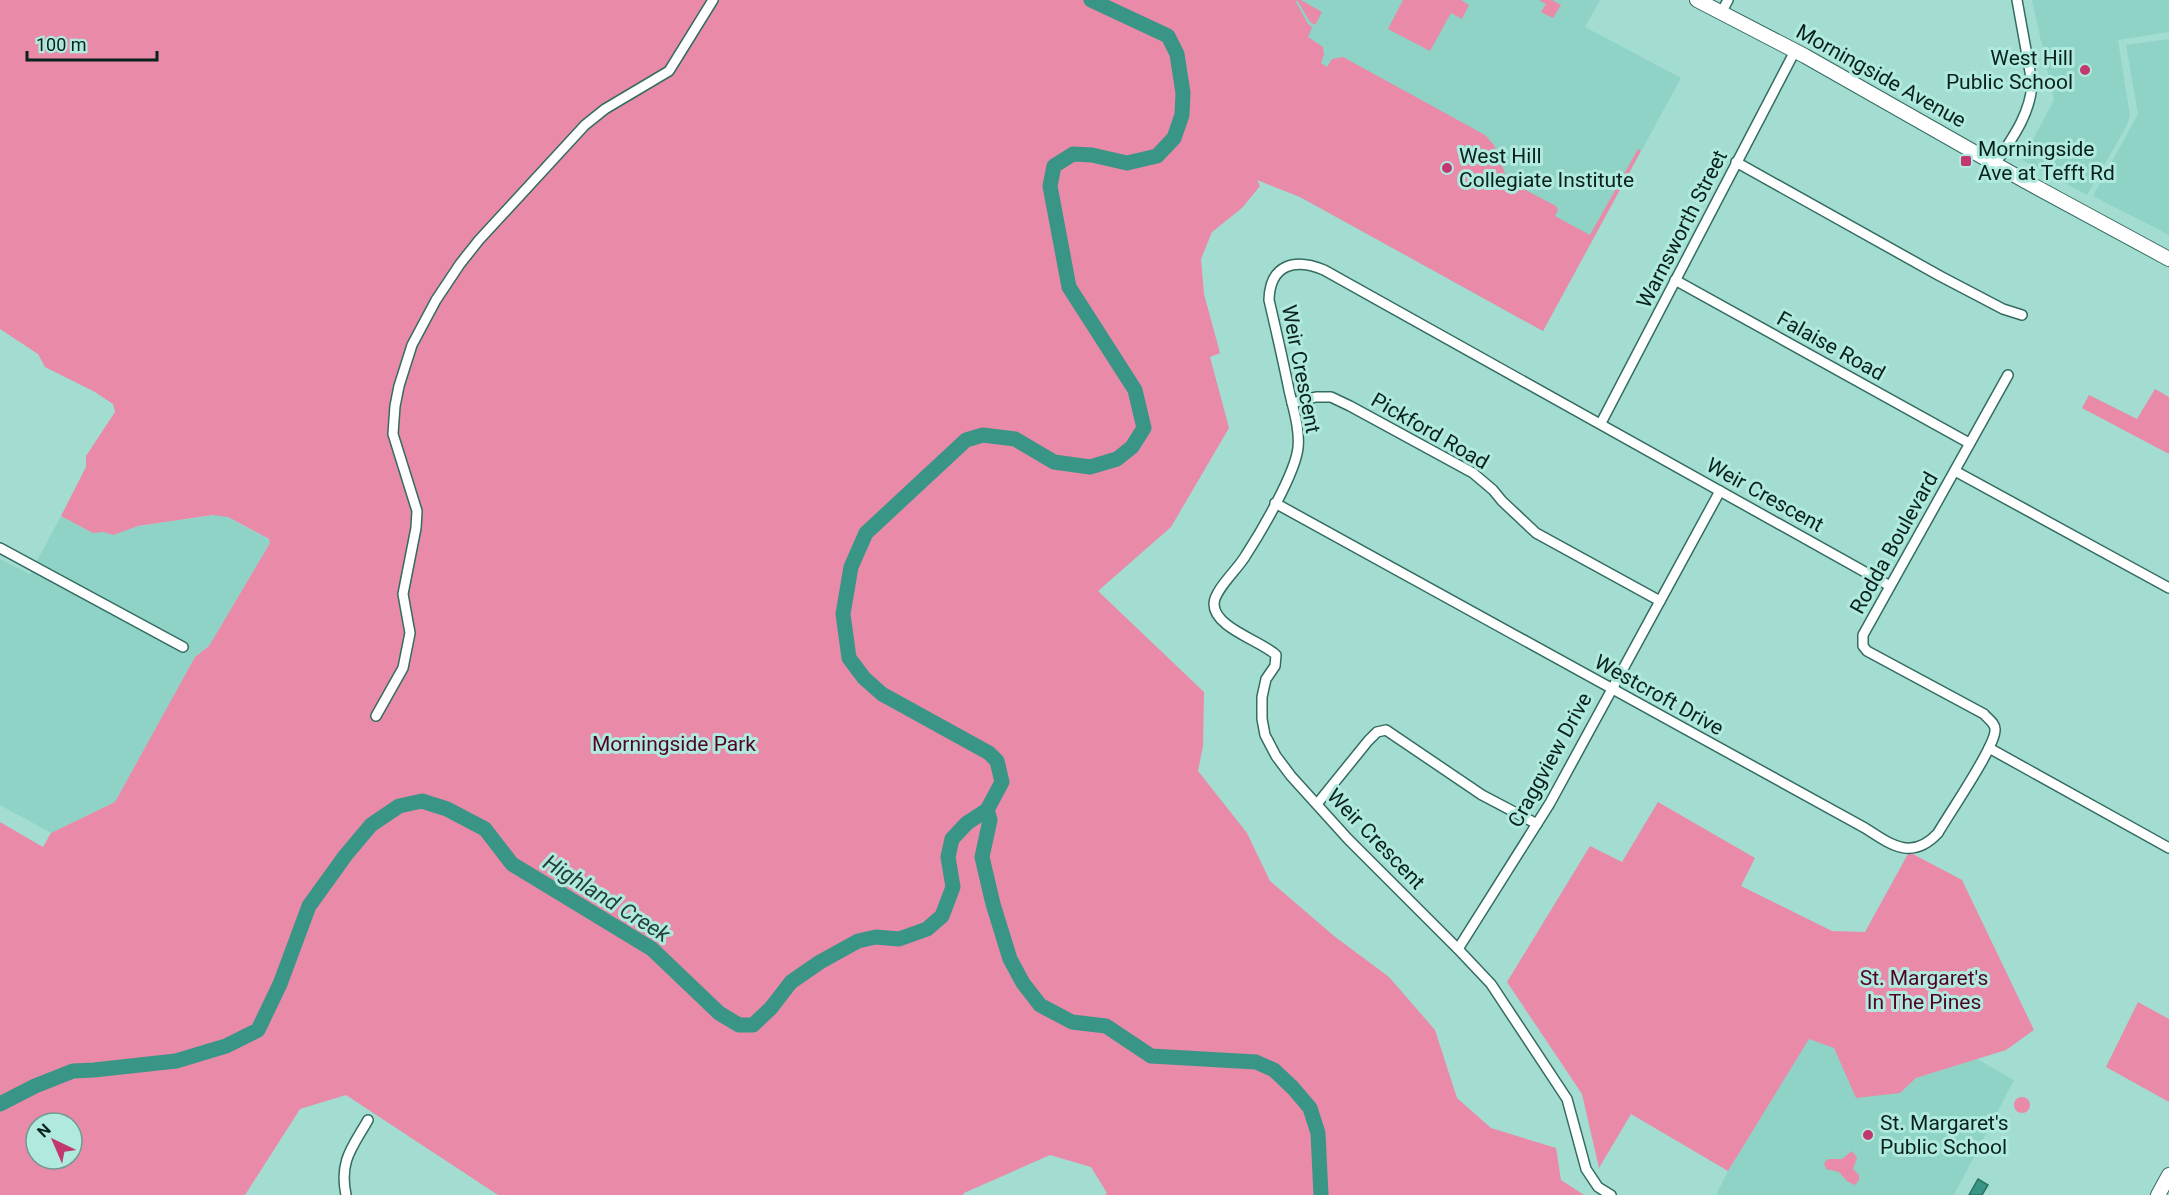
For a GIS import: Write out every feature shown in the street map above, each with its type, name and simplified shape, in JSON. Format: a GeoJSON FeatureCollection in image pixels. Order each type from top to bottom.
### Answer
{"type":"FeatureCollection","features":[{"type":"Feature","properties":{"kind":"main road","name":"Morningside Avenue"},"geometry":{"type":"LineString","coordinates":[[1697,0],[1795,51],[2169,259]]}},
{"type":"Feature","properties":{"kind":"main road"},"geometry":{"type":"LineString","coordinates":[[2158,1195],[2169,1175]]}},
{"type":"Feature","properties":{"kind":"street"},"geometry":{"type":"LineString","coordinates":[[376,716],[403,668],[410,633],[403,594],[416,528],[417,511],[393,434],[393,424],[399,386],[412,345],[440,293],[479,240],[585,125],[605,109],[671,68],[713,0]]}},
{"type":"Feature","properties":{"kind":"street"},"geometry":{"type":"LineString","coordinates":[[1721,13],[1728,0]]}},
{"type":"Feature","properties":{"kind":"street"},"geometry":{"type":"LineString","coordinates":[[1995,164],[2027,112],[2032,96],[2032,83],[2017,0]]}},
{"type":"Feature","properties":{"kind":"street","name":"Warnsworth Street"},"geometry":{"type":"LineString","coordinates":[[1601,423],[1795,51]]}},
{"type":"Feature","properties":{"kind":"street"},"geometry":{"type":"LineString","coordinates":[[1736,162],[1940,276],[2003,309],[2022,315]]}},
{"type":"Feature","properties":{"kind":"street","name":"Weir Crescent"},"geometry":{"type":"LineString","coordinates":[[1611,1195],[1598,1187],[1586,1168],[1567,1099],[1491,984],[1348,839],[1276,756],[1265,735],[1262,697],[1266,679],[1275,666],[1276,655],[1222,620],[1214,603],[1216,594],[1246,556],[1290,473],[1298,450],[1297,425],[1269,300],[1269,288],[1275,275],[1287,266],[1298,263],[1310,264],[1324,270],[1890,586]]}},
{"type":"Feature","properties":{"kind":"street","name":"Falaise Road"},"geometry":{"type":"LineString","coordinates":[[1676,280],[1969,443]]}},
{"type":"Feature","properties":{"kind":"street","name":"Rodda Boulevard"},"geometry":{"type":"LineString","coordinates":[[1989,747],[1995,730],[1994,725],[1984,714],[1867,651],[1863,646],[1863,635],[2008,375]]}},
{"type":"Feature","properties":{"kind":"street","name":"Pickford Road"},"geometry":{"type":"LineString","coordinates":[[1292,403],[1316,397],[1331,397],[1350,406],[1473,473],[1536,533],[1660,602]]}},
{"type":"Feature","properties":{"kind":"street"},"geometry":{"type":"LineString","coordinates":[[1955,471],[2169,588]]}},
{"type":"Feature","properties":{"kind":"street","name":"Craggview Drive"},"geometry":{"type":"LineString","coordinates":[[1458,949],[1573,761],[1720,491]]}},
{"type":"Feature","properties":{"kind":"street","name":"Westcroft Drive"},"geometry":{"type":"LineString","coordinates":[[1275,503],[1894,846],[1907,849],[1922,847],[1931,841],[1989,747]]}},
{"type":"Feature","properties":{"kind":"street"},"geometry":{"type":"LineString","coordinates":[[0,548],[183,647]]}},
{"type":"Feature","properties":{"kind":"street"},"geometry":{"type":"LineString","coordinates":[[1317,804],[1368,741],[1377,732],[1386,729],[1482,795],[1536,824]]}},
{"type":"Feature","properties":{"kind":"street"},"geometry":{"type":"LineString","coordinates":[[1989,747],[2169,848]]}},
{"type":"Feature","properties":{"kind":"street"},"geometry":{"type":"LineString","coordinates":[[346,1195],[342,1178],[344,1165],[368,1120]]}},
{"type":"Feature","properties":{"kind":"shaded area","name":"West Hill Collegiate Institute"},"geometry":{"type":"Polygon","coordinates":[[[1289,0],[1600,0],[1585,27],[1681,78],[1543,331],[1300,197],[1257,179],[1289,0]]]}},
{"type":"Feature","properties":{"kind":"shaded area","name":"West Hill Public School"},"geometry":{"type":"Polygon","coordinates":[[[2032,0],[2169,0],[2169,32],[2118,40],[2130,116],[2087,195],[2022,160],[2054,100],[2032,0]]]}},
{"type":"Feature","properties":{"kind":"shaded area"},"geometry":{"type":"Polygon","coordinates":[[[2169,39],[2169,235],[2093,196],[2138,114],[2126,45],[2169,39]]]}},
{"type":"Feature","properties":{"kind":"shaded area"},"geometry":{"type":"Polygon","coordinates":[[[222,514],[271,541],[209,646],[195,657],[115,802],[51,833],[0,805],[0,559],[30,574],[61,516],[93,533],[222,514]]]}},
{"type":"Feature","properties":{"kind":"shaded area","name":"St. Margaret's Public School"},"geometry":{"type":"Polygon","coordinates":[[[1809,1038],[1834,1048],[1900,1093],[1916,1078],[1977,1059],[2014,1080],[1954,1195],[1716,1195],[1728,1171],[1809,1038]]]}},
{"type":"Feature","properties":{"kind":"shaded area"},"geometry":{"type":"Polygon","coordinates":[[[1978,1179],[1988,1185],[1982,1195],[1969,1195],[1978,1179]]]}},
{"type":"Feature","properties":{"kind":"green space","name":"Morningside Park"},"geometry":{"type":"Polygon","coordinates":[[[0,0],[1297,0],[1308,24],[1312,27],[1308,37],[1323,47],[1324,55],[1321,63],[1327,67],[1332,59],[1343,57],[1485,135],[1494,145],[1508,181],[1556,206],[1558,210],[1555,216],[1590,235],[1638,149],[1641,151],[1543,331],[1300,197],[1257,180],[1260,186],[1242,208],[1212,232],[1201,259],[1204,294],[1220,353],[1210,357],[1229,428],[1171,527],[1098,591],[1204,692],[1203,746],[1198,771],[1247,833],[1270,881],[1334,936],[1389,977],[1435,1030],[1457,1098],[1491,1128],[1556,1148],[1561,1180],[1584,1195],[1105,1195],[1107,1193],[1091,1167],[1050,1155],[963,1195],[498,1195],[346,1095],[300,1109],[245,1195],[0,1195],[0,822],[43,847],[51,833],[115,802],[195,657],[209,646],[270,543],[269,539],[228,517],[213,515],[138,526],[113,535],[104,532],[93,533],[61,516],[86,467],[86,456],[115,412],[113,404],[95,392],[45,367],[38,354],[0,329],[0,0]]]}},
{"type":"Feature","properties":{"kind":"green space"},"geometry":{"type":"Polygon","coordinates":[[[1297,0],[1322,12],[1315,25],[1310,22],[1297,0]]]}},
{"type":"Feature","properties":{"kind":"green space"},"geometry":{"type":"Polygon","coordinates":[[[1403,0],[1461,0],[1469,5],[1462,19],[1451,13],[1430,51],[1388,29],[1403,0]]]}},
{"type":"Feature","properties":{"kind":"green space"},"geometry":{"type":"Polygon","coordinates":[[[1539,0],[1552,0],[1561,5],[1553,18],[1541,12],[1546,4],[1539,0]]]}},
{"type":"Feature","properties":{"kind":"green space"},"geometry":{"type":"Polygon","coordinates":[[[2155,389],[2169,397],[2169,454],[2082,408],[2089,395],[2137,419],[2155,389]]]}},
{"type":"Feature","properties":{"kind":"green space","name":"St. Margaret's In The Pines"},"geometry":{"type":"Polygon","coordinates":[[[1658,802],[1755,858],[1741,886],[1832,931],[1865,932],[1909,852],[1962,880],[2034,1030],[2006,1050],[1916,1078],[1900,1093],[1856,1098],[1834,1048],[1809,1039],[1728,1171],[1631,1114],[1599,1168],[1582,1094],[1507,982],[1590,846],[1622,862],[1658,802]]]}},
{"type":"Feature","properties":{"kind":"green space"},"geometry":{"type":"Polygon","coordinates":[[[2138,1002],[2169,1019],[2169,1102],[2106,1067],[2138,1002]]]}},
{"type":"Feature","properties":{"kind":"green space"},"geometry":{"type":"Polygon","coordinates":[[[2022,1097],[2028,1099],[2030,1105],[2028,1111],[2022,1113],[2016,1111],[2014,1105],[2016,1099],[2022,1097]]]}},
{"type":"Feature","properties":{"kind":"green space"},"geometry":{"type":"Polygon","coordinates":[[[1852,1151],[1857,1158],[1853,1169],[1859,1175],[1859,1180],[1855,1185],[1847,1181],[1839,1172],[1826,1169],[1824,1163],[1828,1159],[1842,1159],[1852,1151]]]}},
{"type":"Feature","properties":{"kind":"waterway","name":"Highland Creek"},"geometry":{"type":"LineString","coordinates":[[0,1104],[35,1086],[73,1071],[176,1061],[226,1046],[258,1030],[280,984],[309,906],[345,856],[371,825],[399,806],[422,801],[447,809],[485,829],[512,864],[652,949],[719,1013],[739,1025],[753,1025],[771,1008],[791,982],[820,962],[858,941],[876,937],[899,939],[927,929],[942,916],[953,887],[948,857],[952,839],[967,823],[987,810],[1002,782],[997,761],[989,753],[882,694],[864,678],[849,658],[843,614],[851,567],[866,533],[966,440],[983,435],[1015,439],[1054,462],[1090,467],[1117,459],[1132,447],[1144,428],[1135,390],[1069,287],[1050,186],[1054,166],[1073,154],[1092,155],[1127,163],[1157,156],[1174,138],[1182,115],[1183,93],[1177,54],[1168,36],[1091,0]]}},
{"type":"Feature","properties":{"kind":"waterway"},"geometry":{"type":"LineString","coordinates":[[987,810],[990,820],[982,857],[993,904],[1010,959],[1023,983],[1040,1005],[1072,1022],[1106,1026],[1151,1056],[1256,1062],[1274,1070],[1310,1108],[1318,1133],[1321,1195]]}},
{"type":"Feature","properties":{"kind":"place","name":"West Hill Public School"},"geometry":{"type":"Point","coordinates":[2085,70]}},
{"type":"Feature","properties":{"kind":"place","name":"Morningside Ave at Tefft Rd"},"geometry":{"type":"Point","coordinates":[1966,161]}},
{"type":"Feature","properties":{"kind":"place","name":"West Hill Collegiate Institute"},"geometry":{"type":"Point","coordinates":[1447,168]}},
{"type":"Feature","properties":{"kind":"place","name":"St. Margaret's Public School"},"geometry":{"type":"Point","coordinates":[1868,1135]}}]}
